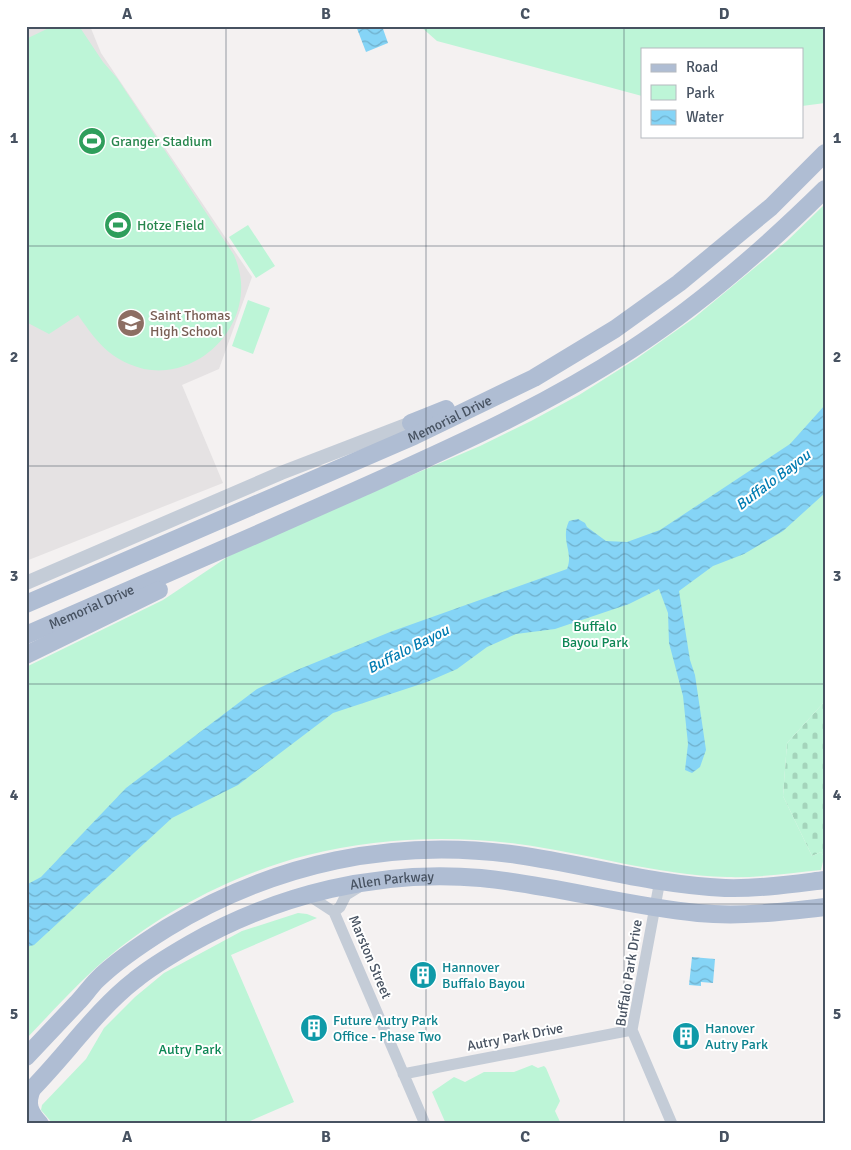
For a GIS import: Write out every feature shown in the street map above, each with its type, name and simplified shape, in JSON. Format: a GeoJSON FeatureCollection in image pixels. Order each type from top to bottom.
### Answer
{"type":"FeatureCollection","features":[{"type":"Feature","properties":{"kind":"main road","name":"Memorial Drive"},"geometry":{"type":"LineString","coordinates":[[26,604],[414,436],[534,378],[615,330],[679,284],[771,207],[825,153]]}},
{"type":"Feature","properties":{"kind":"main road","name":"Memorial Drive"},"geometry":{"type":"LineString","coordinates":[[26,635],[216,553],[526,412],[630,350],[688,310],[780,233],[825,189]]}},
{"type":"Feature","properties":{"kind":"main road"},"geometry":{"type":"LineString","coordinates":[[411,423],[491,391],[534,378]]}},
{"type":"Feature","properties":{"kind":"main road"},"geometry":{"type":"LineString","coordinates":[[26,656],[187,575],[216,553]]}},
{"type":"Feature","properties":{"kind":"main road","name":"Allen Parkway"},"geometry":{"type":"LineString","coordinates":[[26,1057],[97,980],[151,938],[224,897],[266,879],[310,865],[352,857],[397,852],[479,850],[660,880],[725,888],[762,887],[825,880]]}},
{"type":"Feature","properties":{"kind":"main road","name":"Allen Parkway"},"geometry":{"type":"LineString","coordinates":[[29,1092],[107,1006],[151,968],[200,939],[236,921],[277,904],[308,895],[368,882],[444,876],[520,883],[699,913],[762,914],[825,907]]}},
{"type":"Feature","properties":{"kind":"main road"},"geometry":{"type":"LineString","coordinates":[[29,1092],[28,1108],[40,1124]]}},
{"type":"Feature","properties":{"kind":"street"},"geometry":{"type":"LineString","coordinates":[[26,583],[281,473],[411,423]]}},
{"type":"Feature","properties":{"kind":"street","name":"Buffalo Park Drive"},"geometry":{"type":"LineString","coordinates":[[660,880],[632,1030],[672,1124]]}},
{"type":"Feature","properties":{"kind":"street"},"geometry":{"type":"LineString","coordinates":[[308,895],[334,912],[340,907],[346,895],[368,882]]}},
{"type":"Feature","properties":{"kind":"street","name":"Marston Street"},"geometry":{"type":"LineString","coordinates":[[334,912],[424,1124]]}},
{"type":"Feature","properties":{"kind":"street","name":"Autry Park Drive"},"geometry":{"type":"LineString","coordinates":[[403,1074],[632,1030]]}},
{"type":"Feature","properties":{"kind":"shaded area","name":"Saint Thomas High School"},"geometry":{"type":"Polygon","coordinates":[[[26,26],[90,26],[101,53],[252,277],[219,369],[182,385],[223,483],[26,561],[26,26]]]}},
{"type":"Feature","properties":{"kind":"green space","name":"Granger Stadium"},"geometry":{"type":"Polygon","coordinates":[[[53,26],[79,26],[103,62],[117,78],[236,260],[241,278],[241,292],[237,311],[229,329],[218,344],[203,356],[186,365],[168,370],[148,370],[120,360],[94,337],[78,315],[49,334],[26,322],[26,39],[53,26]]]}},
{"type":"Feature","properties":{"kind":"green space"},"geometry":{"type":"Polygon","coordinates":[[[420,26],[825,26],[825,103],[804,106],[804,48],[641,48],[641,96],[437,41],[420,26]]]}},
{"type":"Feature","properties":{"kind":"green space","name":"Buffalo Bayou Park"},"geometry":{"type":"Polygon","coordinates":[[[825,204],[825,701],[787,743],[783,796],[812,856],[821,852],[824,857],[821,870],[750,877],[700,875],[492,841],[412,840],[333,849],[282,862],[256,871],[180,907],[133,938],[89,974],[26,1039],[26,667],[163,600],[241,548],[480,446],[579,395],[636,359],[694,318],[787,241],[825,204]]]}},
{"type":"Feature","properties":{"kind":"green space"},"geometry":{"type":"Polygon","coordinates":[[[248,225],[275,266],[256,278],[229,237],[248,225]]]}},
{"type":"Feature","properties":{"kind":"green space"},"geometry":{"type":"Polygon","coordinates":[[[248,300],[270,308],[253,354],[232,346],[248,300]]]}},
{"type":"Feature","properties":{"kind":"green space"},"geometry":{"type":"Polygon","coordinates":[[[825,701],[824,857],[821,852],[812,856],[783,796],[787,743],[825,701]]]}},
{"type":"Feature","properties":{"kind":"green space","name":"Autry Park"},"geometry":{"type":"Polygon","coordinates":[[[298,913],[317,918],[231,955],[294,1102],[243,1124],[53,1124],[41,1110],[42,1105],[86,1059],[104,1028],[135,997],[164,973],[242,931],[298,913]]]}},
{"type":"Feature","properties":{"kind":"green space"},"geometry":{"type":"Polygon","coordinates":[[[532,1065],[538,1068],[544,1066],[546,1068],[560,1101],[555,1111],[561,1124],[446,1124],[432,1092],[454,1077],[465,1082],[484,1072],[514,1072],[532,1065]]]}},
{"type":"Feature","properties":{"kind":"water"},"geometry":{"type":"Polygon","coordinates":[[[356,26],[382,26],[388,43],[366,52],[356,26]]]}},
{"type":"Feature","properties":{"kind":"water","name":"Buffalo Bayou"},"geometry":{"type":"Polygon","coordinates":[[[825,405],[825,493],[783,531],[744,554],[713,566],[679,591],[690,660],[695,675],[706,750],[700,767],[692,773],[685,770],[688,744],[683,696],[669,643],[668,613],[659,589],[629,604],[555,629],[516,634],[487,647],[457,669],[427,682],[333,713],[238,785],[172,818],[34,945],[26,947],[26,885],[41,877],[126,788],[257,689],[297,670],[390,632],[567,569],[569,557],[566,534],[569,521],[578,519],[606,541],[627,542],[660,530],[790,444],[825,405]]]}},
{"type":"Feature","properties":{"kind":"water"},"geometry":{"type":"Polygon","coordinates":[[[692,957],[715,959],[713,983],[701,982],[701,986],[689,985],[692,957]]]}},
{"type":"Feature","properties":{"kind":"place","name":"Granger Stadium"},"geometry":{"type":"Point","coordinates":[92,141]}},
{"type":"Feature","properties":{"kind":"place","name":"Hotze Field"},"geometry":{"type":"Point","coordinates":[118,225]}},
{"type":"Feature","properties":{"kind":"place","name":"Saint Thomas High School"},"geometry":{"type":"Point","coordinates":[131,323]}},
{"type":"Feature","properties":{"kind":"place","name":"Hannover Buffalo Bayou"},"geometry":{"type":"Point","coordinates":[423,975]}},
{"type":"Feature","properties":{"kind":"place","name":"Future Autry Park Office - Phase Two"},"geometry":{"type":"Point","coordinates":[314,1028]}},
{"type":"Feature","properties":{"kind":"place","name":"Hanover Autry Park"},"geometry":{"type":"Point","coordinates":[686,1036]}}]}
